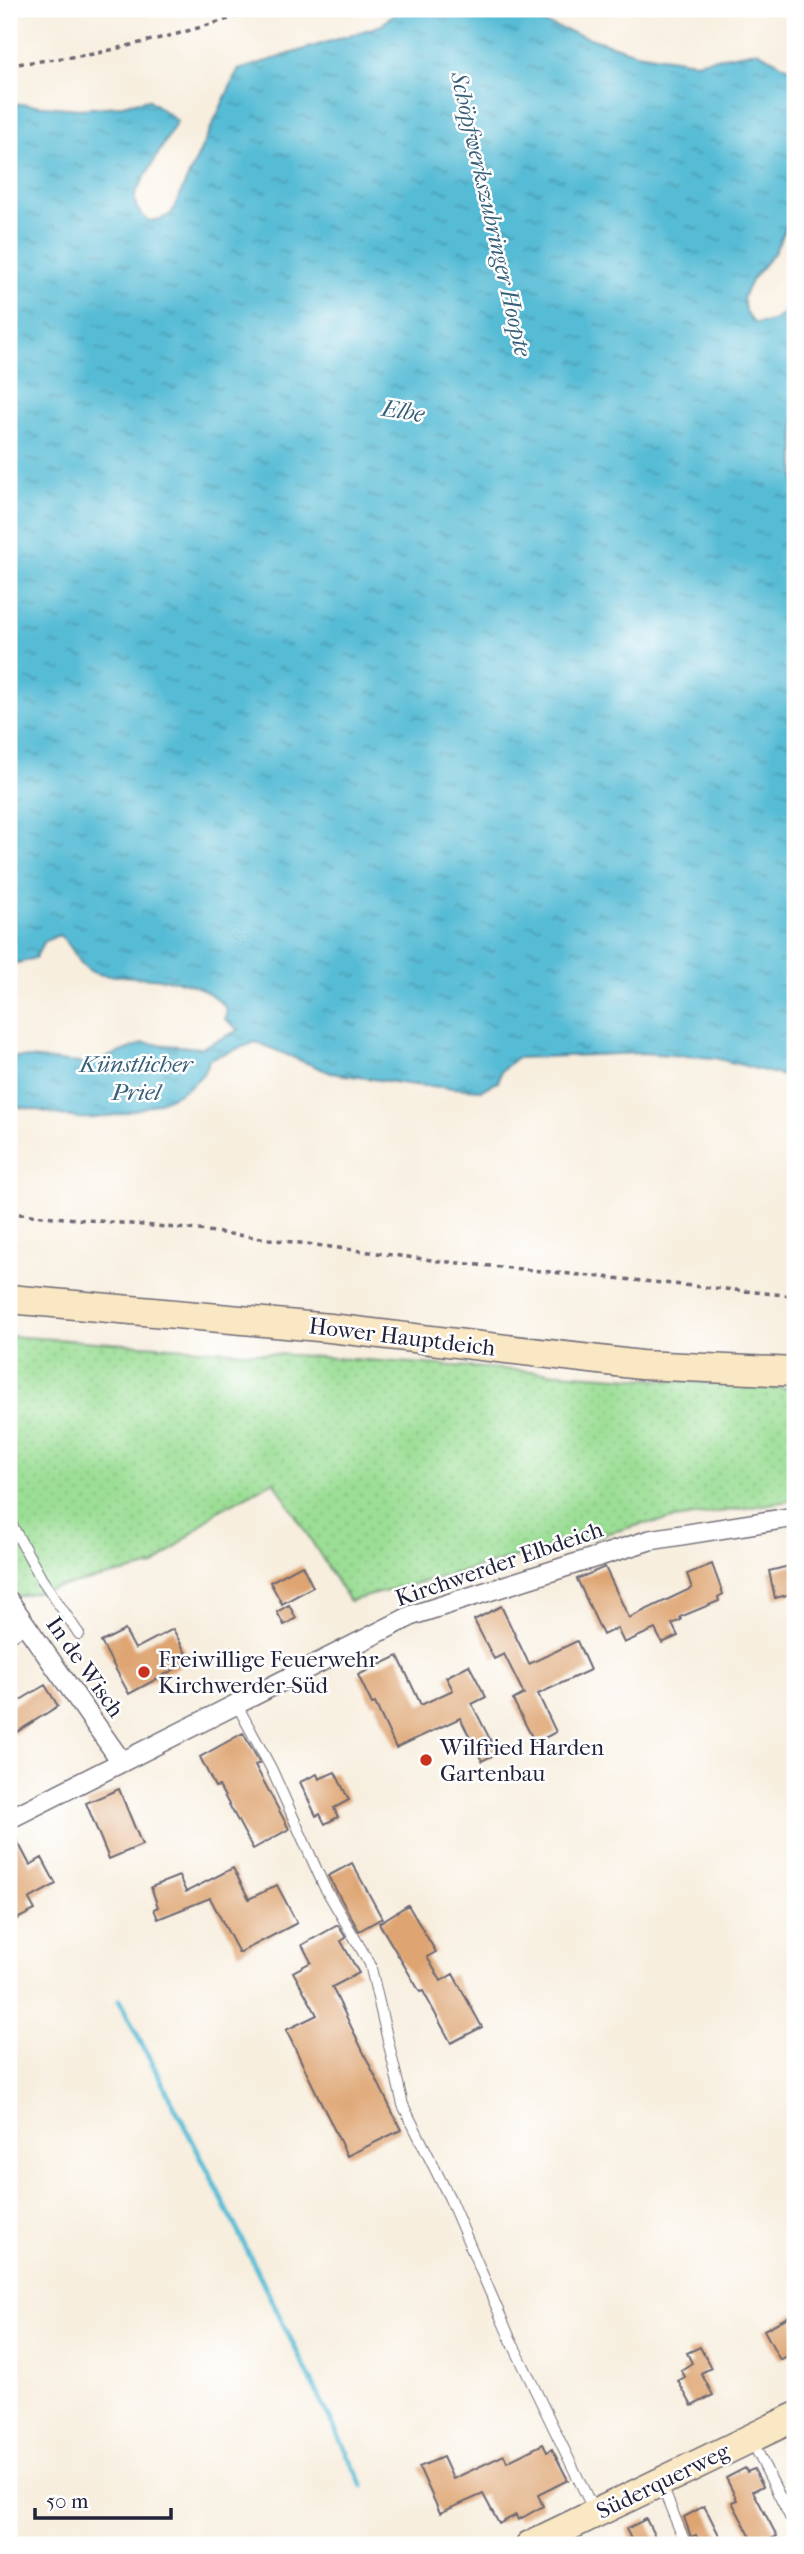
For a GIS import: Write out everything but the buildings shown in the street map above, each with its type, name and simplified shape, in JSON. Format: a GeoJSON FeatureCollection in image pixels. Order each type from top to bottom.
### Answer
{"type":"FeatureCollection","features":[{"type":"Feature","properties":{"kind":"street","name":"Hower Hauptdeich"},"geometry":{"type":"LineString","coordinates":[[9,1299],[330,1328],[641,1365],[795,1372]]}},
{"type":"Feature","properties":{"kind":"street","name":"Kirchwerder Elbdeich"},"geometry":{"type":"LineString","coordinates":[[9,1819],[413,1615],[650,1539],[795,1517]]}},
{"type":"Feature","properties":{"kind":"street","name":"In de Wisch"},"geometry":{"type":"LineString","coordinates":[[9,1601],[121,1761]]}},
{"type":"Feature","properties":{"kind":"street","name":"Süderquerweg"},"geometry":{"type":"LineString","coordinates":[[530,2545],[795,2417]]}},
{"type":"Feature","properties":{"kind":"lane"},"geometry":{"type":"LineString","coordinates":[[9,1520],[41,1578],[79,1634]]}},
{"type":"Feature","properties":{"kind":"lane"},"geometry":{"type":"LineString","coordinates":[[9,1638],[27,1627]]}},
{"type":"Feature","properties":{"kind":"lane"},"geometry":{"type":"LineString","coordinates":[[237,1705],[271,1768],[324,1886],[370,1964],[403,2105],[450,2199],[509,2336],[596,2514]]}},
{"type":"Feature","properties":{"kind":"lane"},"geometry":{"type":"LineString","coordinates":[[750,2439],[790,2517]]}},
{"type":"Feature","properties":{"kind":"lane"},"geometry":{"type":"LineString","coordinates":[[660,2482],[686,2545]]}},
{"type":"Feature","properties":{"kind":"path"},"geometry":{"type":"LineString","coordinates":[[9,65],[94,54],[177,34],[262,9]]}},
{"type":"Feature","properties":{"kind":"path"},"geometry":{"type":"LineString","coordinates":[[9,1213],[199,1230],[439,1261],[795,1296]]}},
{"type":"Feature","properties":{"kind":"green space"},"geometry":{"type":"Polygon","coordinates":[[[9,1336],[795,1389],[795,1500],[643,1524],[349,1601],[274,1481],[216,1512],[154,1566],[9,1598],[9,1336]]]}},
{"type":"Feature","properties":{"kind":"water"},"geometry":{"type":"Polygon","coordinates":[[[398,9],[500,9],[636,53],[694,62],[757,51],[795,71],[795,210],[774,253],[752,279],[743,297],[745,311],[754,323],[771,322],[782,315],[795,288],[795,1079],[715,1058],[642,1053],[516,1058],[501,1071],[498,1082],[481,1090],[414,1085],[331,1073],[256,1042],[209,1059],[204,1073],[192,1085],[155,1104],[133,1111],[78,1118],[9,1106],[9,1056],[89,1064],[144,1043],[201,1048],[239,1030],[225,1019],[227,1009],[204,990],[179,981],[95,973],[79,961],[59,935],[45,941],[35,958],[18,963],[9,962],[9,103],[79,109],[118,106],[148,99],[177,121],[135,194],[136,206],[142,215],[149,221],[161,219],[171,214],[238,70],[382,25],[398,9]]]}},
{"type":"Feature","properties":{"kind":"waterway"},"geometry":{"type":"LineString","coordinates":[[119,2000],[206,2167],[363,2486]]}},
{"type":"Feature","properties":{"kind":"place","name":"Freiwillige Feuerwehr Kirchwerder-Süd"},"geometry":{"type":"Point","coordinates":[144,1672]}},
{"type":"Feature","properties":{"kind":"place","name":"Wilfried Harden Gartenbau"},"geometry":{"type":"Point","coordinates":[426,1760]}},
{"type":"Feature","properties":{"kind":"water label","name":"Schöpfwerkszubringer Hoopte"},"geometry":{"type":"Point","coordinates":[491,214]}},
{"type":"Feature","properties":{"kind":"water label","name":"Elbe"},"geometry":{"type":"Point","coordinates":[403,411]}},
{"type":"Feature","properties":{"kind":"water label","name":"Künstlicher Priel"},"geometry":{"type":"Point","coordinates":[136,1078]}}]}
